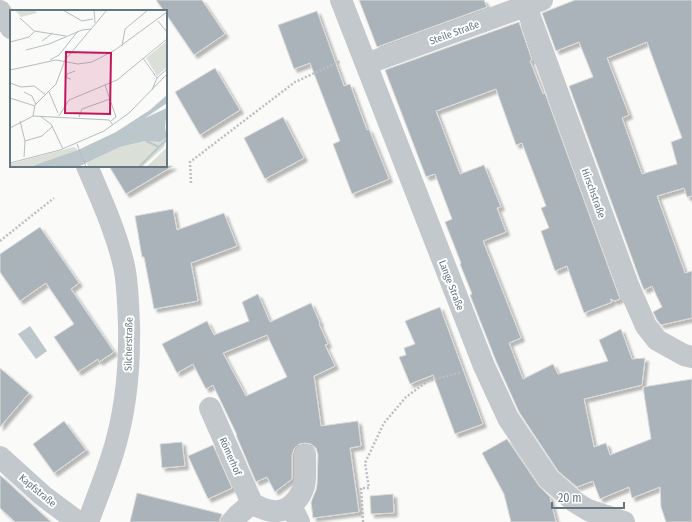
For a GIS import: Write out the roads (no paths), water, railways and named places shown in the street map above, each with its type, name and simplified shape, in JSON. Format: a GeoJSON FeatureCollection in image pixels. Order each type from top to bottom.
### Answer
{"type":"FeatureCollection","features":[{"type":"Feature","properties":{"kind":"street","name":"Lange Straße"},"geometry":{"type":"LineString","coordinates":[[341,0],[484,366],[508,418],[549,479],[575,502],[588,510],[624,522]]}},
{"type":"Feature","properties":{"kind":"street","name":"Steile Straße"},"geometry":{"type":"LineString","coordinates":[[366,64],[534,3]]}},
{"type":"Feature","properties":{"kind":"street","name":"Hirschstraße"},"geometry":{"type":"LineString","coordinates":[[534,3],[628,285],[646,326],[657,340],[684,355],[692,357]]}},
{"type":"Feature","properties":{"kind":"street"},"geometry":{"type":"LineString","coordinates":[[0,11],[10,26]]}},
{"type":"Feature","properties":{"kind":"street","name":"Silcherstraße"},"geometry":{"type":"LineString","coordinates":[[87,167],[117,241],[124,267],[128,302],[129,344],[128,376],[122,417],[112,456],[88,522]]}},
{"type":"Feature","properties":{"kind":"street","name":"Römerhof"},"geometry":{"type":"LineString","coordinates":[[210,408],[252,503]]}},
{"type":"Feature","properties":{"kind":"street"},"geometry":{"type":"LineString","coordinates":[[232,522],[252,503],[262,508],[274,511],[284,510],[295,514],[304,484],[305,455]]}},
{"type":"Feature","properties":{"kind":"street","name":"Kapfstraße"},"geometry":{"type":"LineString","coordinates":[[0,457],[42,495],[78,522]]}}]}
